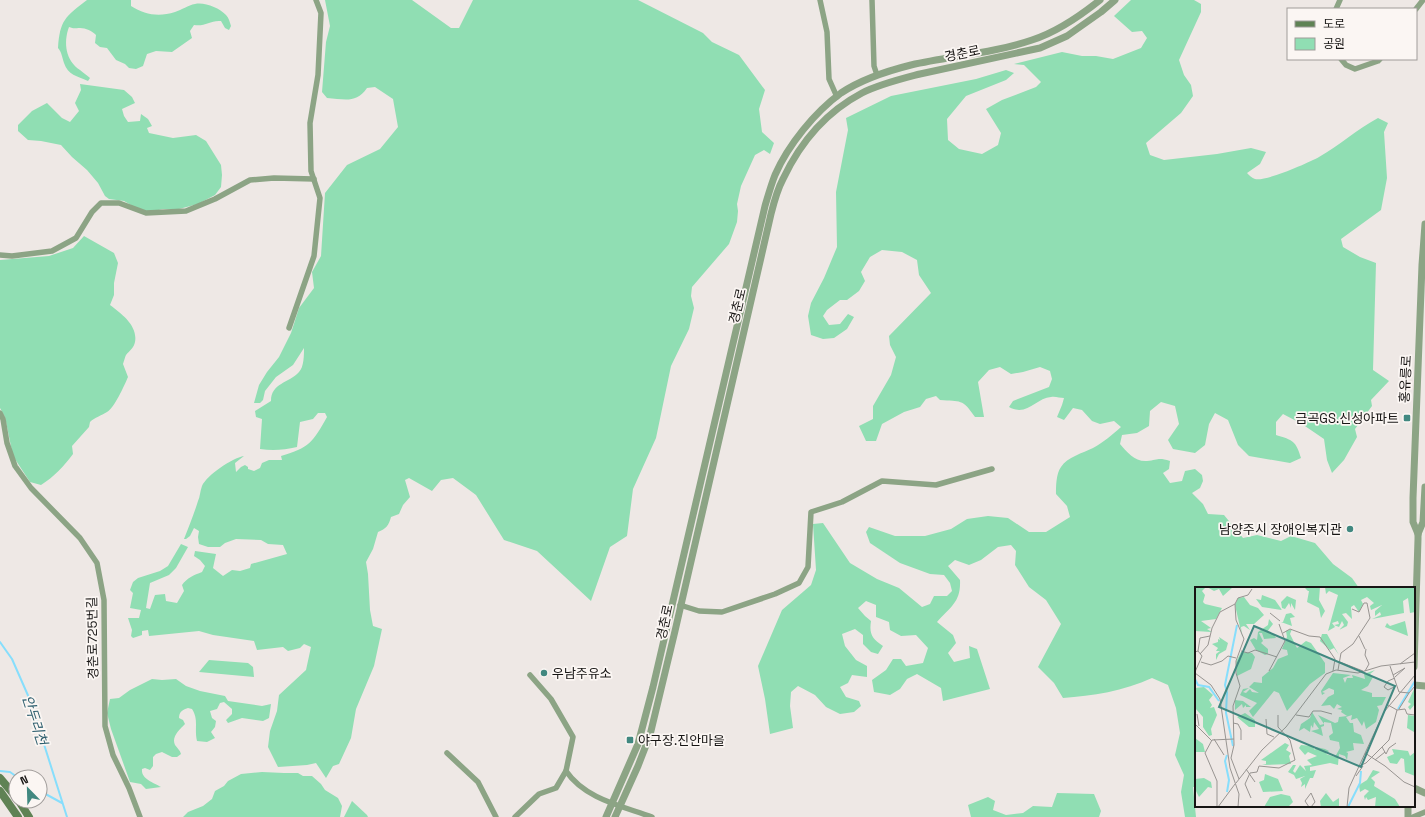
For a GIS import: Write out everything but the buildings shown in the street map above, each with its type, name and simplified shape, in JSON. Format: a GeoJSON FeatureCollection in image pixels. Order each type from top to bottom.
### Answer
{"type":"FeatureCollection","features":[{"type":"Feature","properties":{"kind":"main road"},"geometry":{"type":"LineString","coordinates":[[1,779],[8,787]]}},
{"type":"Feature","properties":{"kind":"main road"},"geometry":{"type":"LineString","coordinates":[[0,791],[18,817]]}},
{"type":"Feature","properties":{"kind":"street"},"geometry":{"type":"LineString","coordinates":[[289,328],[314,256],[320,198],[311,171],[310,123],[318,75],[321,13],[316,0]]}},
{"type":"Feature","properties":{"kind":"street"},"geometry":{"type":"LineString","coordinates":[[820,0],[827,32],[829,79],[837,97]]}},
{"type":"Feature","properties":{"kind":"street"},"geometry":{"type":"LineString","coordinates":[[872,0],[874,66],[877,75]]}},
{"type":"Feature","properties":{"kind":"street","name":"경춘로"},"geometry":{"type":"LineString","coordinates":[[615,817],[616,804],[638,744],[653,687],[765,206],[776,173],[791,146],[807,126],[841,93],[863,81],[877,75],[911,65],[1033,40],[1059,28],[1100,0]]}},
{"type":"Feature","properties":{"kind":"street","name":"경춘로"},"geometry":{"type":"LineString","coordinates":[[606,817],[616,804],[638,766],[650,735],[771,214],[782,180],[796,155],[812,133],[835,111],[863,93],[894,81],[920,74],[1040,48],[1066,36],[1101,12],[1115,0]]}},
{"type":"Feature","properties":{"kind":"street"},"geometry":{"type":"LineString","coordinates":[[1417,8],[1423,0]]}},
{"type":"Feature","properties":{"kind":"street"},"geometry":{"type":"LineString","coordinates":[[1342,60],[1346,65],[1355,69],[1379,60]]}},
{"type":"Feature","properties":{"kind":"street"},"geometry":{"type":"LineString","coordinates":[[0,255],[12,256],[52,251],[76,238],[92,212],[101,203],[119,203],[146,213],[186,211],[215,199],[250,180],[274,178],[314,179]]}},
{"type":"Feature","properties":{"kind":"street","name":"홍유릉로"},"geometry":{"type":"LineString","coordinates":[[1418,534],[1413,522],[1413,498],[1425,224]]}},
{"type":"Feature","properties":{"kind":"street","name":"경춘로725번길"},"geometry":{"type":"LineString","coordinates":[[0,413],[3,419],[7,443],[15,466],[31,488],[80,538],[97,563],[104,600],[104,726],[113,755],[129,788],[140,817]]}},
{"type":"Feature","properties":{"kind":"street"},"geometry":{"type":"LineString","coordinates":[[680,605],[699,611],[722,612],[775,594],[799,583],[808,567],[811,512],[842,502],[882,481],[936,485],[992,468]]}},
{"type":"Feature","properties":{"kind":"street","name":"홍유릉로"},"geometry":{"type":"LineString","coordinates":[[1415,634],[1418,534],[1423,522],[1425,487]]}},
{"type":"Feature","properties":{"kind":"street"},"geometry":{"type":"LineString","coordinates":[[515,817],[539,794],[556,788],[566,771],[573,737],[551,699],[530,675]]}},
{"type":"Feature","properties":{"kind":"street"},"geometry":{"type":"LineString","coordinates":[[1415,685],[1425,686]]}},
{"type":"Feature","properties":{"kind":"street"},"geometry":{"type":"LineString","coordinates":[[447,753],[478,782],[496,817]]}},
{"type":"Feature","properties":{"kind":"street"},"geometry":{"type":"LineString","coordinates":[[566,771],[572,780],[588,793],[652,817]]}},
{"type":"Feature","properties":{"kind":"street"},"geometry":{"type":"LineString","coordinates":[[1415,788],[1425,793]]}},
{"type":"Feature","properties":{"kind":"street"},"geometry":{"type":"LineString","coordinates":[[1413,817],[1425,812]]}},
{"type":"Feature","properties":{"kind":"green space"},"geometry":{"type":"Polygon","coordinates":[[[87,0],[131,0],[131,6],[136,9],[158,15],[169,14],[192,5],[203,4],[212,6],[223,12],[228,18],[231,26],[229,30],[225,28],[221,21],[194,25],[190,31],[192,38],[172,52],[156,51],[147,54],[143,66],[136,69],[129,68],[125,64],[116,60],[107,48],[100,47],[95,43],[96,35],[91,31],[69,27],[66,45],[69,57],[75,66],[90,78],[88,81],[70,73],[58,48],[60,31],[65,20],[73,11],[87,0]]]}},
{"type":"Feature","properties":{"kind":"green space"},"geometry":{"type":"Polygon","coordinates":[[[325,0],[412,0],[451,28],[459,28],[473,0],[638,0],[703,33],[712,42],[739,55],[765,90],[759,109],[762,132],[774,143],[770,154],[764,150],[755,155],[741,186],[737,204],[737,222],[729,244],[692,287],[691,296],[694,308],[689,329],[671,366],[656,438],[633,489],[627,536],[610,547],[591,601],[537,551],[504,540],[476,495],[453,478],[441,480],[432,491],[409,478],[405,480],[410,497],[403,505],[399,514],[391,517],[387,526],[378,532],[373,549],[366,562],[370,610],[373,626],[382,629],[374,666],[356,709],[351,738],[339,764],[333,766],[326,778],[316,763],[278,767],[268,747],[270,731],[277,711],[279,695],[306,670],[311,647],[304,644],[300,648],[288,651],[283,647],[257,650],[254,641],[213,635],[199,631],[149,636],[148,630],[142,631],[142,635],[133,638],[131,636],[132,630],[128,618],[139,618],[141,610],[130,608],[133,593],[130,590],[133,582],[138,578],[160,571],[168,566],[181,544],[188,547],[176,568],[169,575],[150,583],[146,608],[150,609],[155,595],[165,594],[166,601],[177,603],[184,591],[182,585],[186,580],[202,572],[205,566],[194,556],[195,551],[216,554],[213,568],[223,576],[232,570],[240,571],[250,568],[251,564],[287,554],[283,545],[268,544],[261,540],[236,539],[225,543],[220,547],[208,547],[199,544],[199,531],[194,528],[190,536],[184,539],[199,499],[202,486],[214,472],[233,460],[244,456],[235,463],[236,472],[245,465],[248,469],[254,471],[260,468],[262,463],[269,460],[282,460],[281,456],[298,450],[309,443],[318,433],[327,417],[325,413],[318,413],[313,419],[300,422],[297,447],[278,450],[260,449],[262,419],[256,417],[255,411],[271,401],[274,390],[295,376],[301,370],[303,364],[304,348],[293,365],[276,377],[265,391],[263,400],[260,403],[254,403],[259,385],[279,357],[291,333],[299,308],[314,288],[312,272],[321,256],[325,193],[347,165],[380,149],[398,127],[393,99],[375,87],[367,88],[363,93],[349,99],[327,98],[322,92],[326,42],[330,26],[325,0]]]}},
{"type":"Feature","properties":{"kind":"green space"},"geometry":{"type":"Polygon","coordinates":[[[1131,0],[1194,0],[1201,4],[1201,12],[1179,60],[1184,75],[1191,85],[1193,96],[1181,113],[1146,143],[1150,155],[1164,160],[1217,154],[1251,148],[1266,152],[1260,164],[1247,173],[1254,179],[1268,178],[1319,157],[1378,118],[1388,123],[1384,132],[1387,178],[1381,210],[1341,239],[1343,247],[1360,257],[1376,263],[1373,370],[1389,381],[1371,400],[1372,406],[1355,429],[1357,437],[1344,460],[1332,473],[1327,460],[1324,439],[1302,424],[1283,414],[1276,422],[1276,435],[1293,442],[1301,458],[1290,463],[1249,456],[1238,445],[1228,420],[1215,413],[1209,424],[1205,445],[1195,453],[1173,449],[1168,440],[1179,424],[1175,406],[1161,402],[1150,411],[1149,426],[1137,433],[1122,435],[1120,444],[1135,458],[1143,461],[1160,459],[1170,461],[1169,469],[1163,473],[1170,483],[1182,481],[1185,471],[1195,469],[1202,475],[1203,481],[1200,488],[1192,493],[1203,504],[1208,514],[1224,515],[1243,538],[1257,535],[1281,541],[1291,536],[1315,543],[1333,564],[1352,578],[1358,587],[1195,587],[1195,787],[1193,787],[1196,817],[1185,817],[1181,792],[1184,775],[1175,755],[1180,733],[1176,708],[1168,685],[1152,678],[1141,683],[1108,692],[1063,698],[1054,683],[1038,667],[1061,624],[1046,600],[1029,587],[1015,565],[1016,551],[1011,545],[998,547],[981,560],[969,565],[955,560],[948,566],[960,580],[959,594],[951,607],[937,622],[953,635],[956,643],[948,653],[954,662],[970,658],[969,646],[977,649],[990,689],[943,701],[941,688],[917,674],[907,679],[900,689],[890,695],[874,692],[872,680],[886,670],[893,659],[901,659],[906,666],[923,663],[928,648],[916,635],[901,636],[890,630],[889,622],[876,617],[876,605],[866,601],[858,608],[871,621],[870,629],[872,636],[883,646],[878,654],[871,652],[863,644],[863,635],[855,629],[842,634],[845,646],[856,660],[867,666],[867,677],[852,675],[848,683],[840,687],[846,697],[859,701],[861,706],[854,712],[840,714],[826,707],[815,695],[798,686],[791,692],[790,706],[793,728],[770,734],[758,666],[782,610],[811,585],[816,570],[813,524],[823,523],[850,563],[877,579],[899,588],[922,607],[930,604],[934,596],[947,596],[952,591],[950,583],[944,575],[930,574],[900,563],[870,543],[866,532],[869,527],[895,536],[925,536],[951,529],[967,519],[988,516],[1008,518],[1029,532],[1046,532],[1070,517],[1067,506],[1056,494],[1057,477],[1061,467],[1071,458],[1101,443],[1121,427],[1114,421],[1100,424],[1092,421],[1082,410],[1073,408],[1064,420],[1057,417],[1064,398],[1046,398],[1021,410],[1009,407],[1013,401],[1049,387],[1052,379],[1050,371],[1040,367],[1011,374],[1000,367],[989,370],[978,382],[984,417],[975,417],[964,404],[960,402],[940,400],[936,396],[926,399],[920,407],[904,412],[882,424],[876,441],[866,441],[859,426],[873,419],[873,406],[891,375],[896,357],[890,345],[889,336],[931,293],[919,275],[917,260],[902,252],[882,250],[870,257],[861,272],[865,281],[859,291],[847,300],[840,300],[827,310],[823,316],[829,325],[840,324],[848,314],[854,317],[847,329],[834,338],[823,339],[811,335],[808,316],[811,303],[824,278],[837,247],[836,192],[848,130],[846,118],[891,96],[976,79],[1006,70],[1014,73],[1006,80],[966,96],[947,119],[948,140],[959,149],[982,154],[998,145],[1001,133],[986,109],[1002,100],[1036,87],[1041,82],[1024,65],[1014,64],[1062,52],[1082,56],[1096,56],[1113,59],[1141,48],[1147,38],[1142,31],[1132,32],[1114,16],[1131,0]]]}},
{"type":"Feature","properties":{"kind":"green space"},"geometry":{"type":"Polygon","coordinates":[[[80,84],[124,90],[132,97],[135,103],[122,109],[124,116],[128,122],[140,121],[141,114],[148,119],[152,126],[147,128],[149,133],[173,138],[196,135],[206,141],[221,165],[221,187],[215,195],[198,204],[179,209],[163,209],[150,212],[136,208],[124,201],[109,199],[105,196],[98,183],[87,170],[61,145],[28,140],[18,131],[18,125],[32,111],[47,103],[62,118],[70,122],[79,111],[75,103],[81,90],[80,84]]]}},
{"type":"Feature","properties":{"kind":"green space"},"geometry":{"type":"Polygon","coordinates":[[[84,236],[114,253],[118,263],[114,283],[114,295],[110,305],[124,316],[132,326],[135,342],[133,348],[126,355],[123,364],[128,377],[113,406],[107,412],[90,422],[89,427],[72,446],[73,454],[70,458],[54,475],[41,485],[30,482],[13,456],[5,417],[0,408],[0,260],[49,256],[73,248],[84,236]]]}},
{"type":"Feature","properties":{"kind":"green space"},"geometry":{"type":"Polygon","coordinates":[[[209,660],[248,663],[253,667],[254,677],[199,672],[209,660]]]}},
{"type":"Feature","properties":{"kind":"green space"},"geometry":{"type":"Polygon","coordinates":[[[152,679],[176,679],[186,686],[200,691],[225,696],[228,701],[262,706],[271,704],[269,718],[263,721],[242,718],[228,723],[226,720],[232,714],[232,709],[224,702],[220,703],[217,709],[210,711],[212,718],[216,721],[215,727],[211,732],[215,738],[207,742],[197,741],[194,713],[192,709],[188,708],[184,710],[180,713],[179,718],[183,720],[185,724],[174,739],[175,745],[181,754],[177,757],[172,757],[162,752],[153,757],[153,766],[150,770],[145,768],[142,769],[142,772],[145,778],[161,787],[146,789],[141,784],[130,782],[111,729],[107,713],[110,699],[119,698],[130,690],[152,679]]]}},
{"type":"Feature","properties":{"kind":"green space"},"geometry":{"type":"Polygon","coordinates":[[[262,772],[298,773],[303,776],[312,776],[325,790],[338,798],[342,806],[340,817],[183,817],[188,812],[203,806],[212,799],[215,791],[224,786],[228,781],[241,774],[262,772]]]}},
{"type":"Feature","properties":{"kind":"green space"},"geometry":{"type":"Polygon","coordinates":[[[1057,793],[1094,794],[1101,811],[1099,817],[971,817],[968,805],[988,797],[995,801],[993,810],[1006,815],[1023,813],[1033,806],[1052,807],[1057,793]]]}},
{"type":"Feature","properties":{"kind":"green space"},"geometry":{"type":"Polygon","coordinates":[[[352,801],[367,815],[368,817],[344,817],[352,801]]]}},
{"type":"Feature","properties":{"kind":"waterway","name":"안두리천"},"geometry":{"type":"LineString","coordinates":[[0,642],[12,659],[30,700],[67,817]]}},
{"type":"Feature","properties":{"kind":"waterway"},"geometry":{"type":"LineString","coordinates":[[0,771],[8,772]]}},
{"type":"Feature","properties":{"kind":"waterway"},"geometry":{"type":"LineString","coordinates":[[48,795],[62,803]]}},
{"type":"Feature","properties":{"kind":"place","name":"금곡GS.신성아파트"},"geometry":{"type":"Point","coordinates":[1407,418]}},
{"type":"Feature","properties":{"kind":"place","name":"남양주시 장애인복지관"},"geometry":{"type":"Point","coordinates":[1350,529]}},
{"type":"Feature","properties":{"kind":"place","name":"우남주유소"},"geometry":{"type":"Point","coordinates":[544,673]}},
{"type":"Feature","properties":{"kind":"place","name":"야구장.진안마을"},"geometry":{"type":"Point","coordinates":[630,740]}}]}
